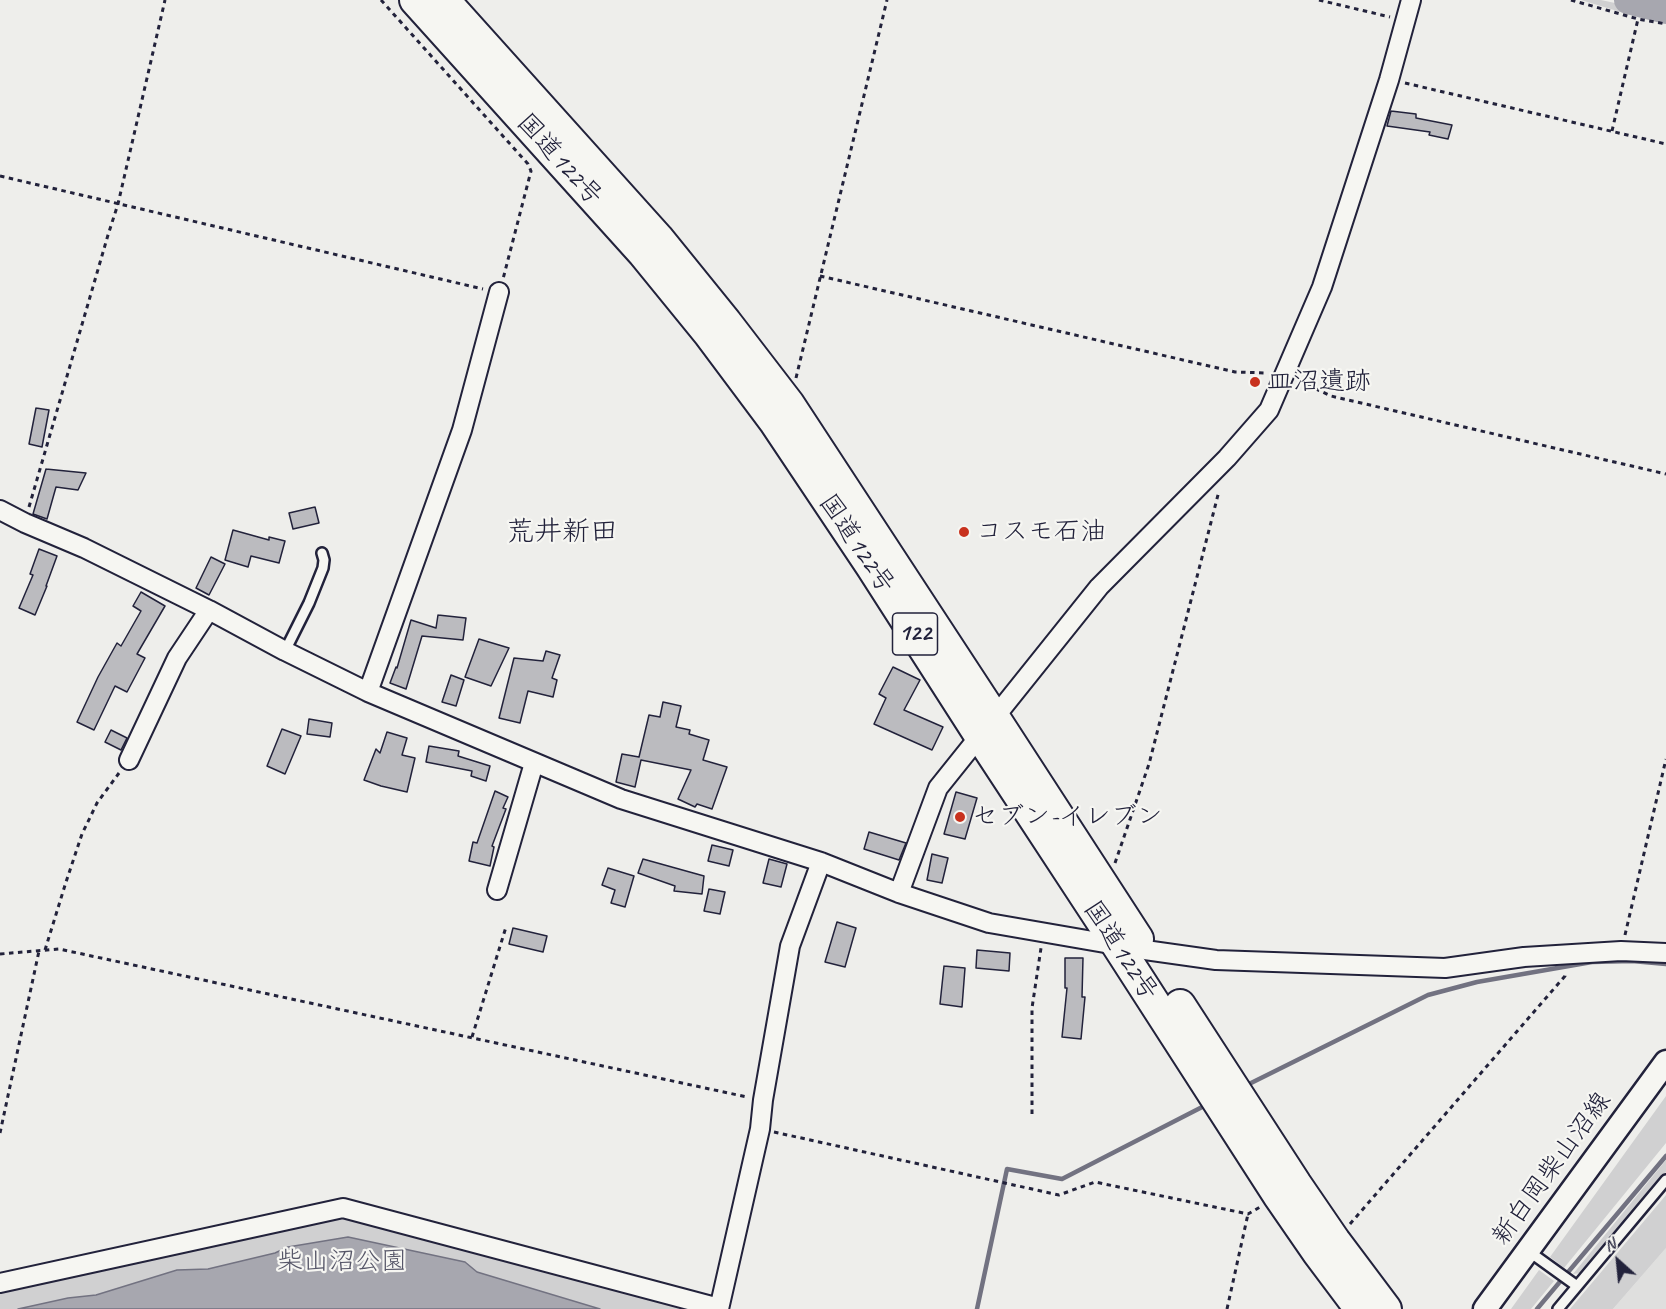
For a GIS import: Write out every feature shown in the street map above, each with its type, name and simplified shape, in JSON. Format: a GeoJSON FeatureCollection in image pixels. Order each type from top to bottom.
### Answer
{"type":"FeatureCollection","features":[{"type":"Feature","properties":{"kind":"highway","name":"国道122号"},"geometry":{"type":"LineString","coordinates":[[415,0],[643,253],[709,334],[774,421],[872,566],[1103,886],[1131,947],[1278,1195],[1360,1309]]}},
{"type":"Feature","properties":{"kind":"highway","name":"国道122号"},"geometry":{"type":"LineString","coordinates":[[444,0],[658,238],[789,404],[987,726],[1131,947],[1335,1241],[1386,1309]]}},
{"type":"Feature","properties":{"kind":"street"},"geometry":{"type":"LineString","coordinates":[[899,893],[938,788],[1099,587],[1227,458],[1269,410],[1322,287],[1389,80],[1411,0]]}},
{"type":"Feature","properties":{"kind":"street"},"geometry":{"type":"LineString","coordinates":[[368,692],[462,430],[499,292]]}},
{"type":"Feature","properties":{"kind":"street"},"geometry":{"type":"LineString","coordinates":[[0,510],[84,548],[368,692],[534,763],[621,799],[821,862],[899,893],[989,923],[1216,960],[1445,968],[1524,957],[1621,951],[1666,953]]}},
{"type":"Feature","properties":{"kind":"street"},"geometry":{"type":"LineString","coordinates":[[129,760],[177,658],[209,610]]}},
{"type":"Feature","properties":{"kind":"street"},"geometry":{"type":"LineString","coordinates":[[497,890],[534,763]]}},
{"type":"Feature","properties":{"kind":"street"},"geometry":{"type":"LineString","coordinates":[[0,1283],[343,1208],[719,1308],[760,1129],[790,946],[821,862]]}},
{"type":"Feature","properties":{"kind":"street","name":"新白岡柴山沼線"},"geometry":{"type":"LineString","coordinates":[[1485,1309],[1666,1062]]}},
{"type":"Feature","properties":{"kind":"lane"},"geometry":{"type":"LineString","coordinates":[[285,651],[309,603],[322,568],[324,560],[322,553]]}},
{"type":"Feature","properties":{"kind":"lane"},"geometry":{"type":"LineString","coordinates":[[1558,1309],[1574,1284],[1666,1180]]}},
{"type":"Feature","properties":{"kind":"lane"},"geometry":{"type":"LineString","coordinates":[[1527,1250],[1574,1284]]}},
{"type":"Feature","properties":{"kind":"path"},"geometry":{"type":"LineString","coordinates":[[25,523],[118,204],[165,0]]}},
{"type":"Feature","properties":{"kind":"path"},"geometry":{"type":"LineString","coordinates":[[0,176],[499,292],[531,171],[528,164],[381,0]]}},
{"type":"Feature","properties":{"kind":"path"},"geometry":{"type":"LineString","coordinates":[[789,404],[887,0]]}},
{"type":"Feature","properties":{"kind":"path"},"geometry":{"type":"LineString","coordinates":[[1319,0],[1405,21]]}},
{"type":"Feature","properties":{"kind":"path"},"geometry":{"type":"LineString","coordinates":[[1571,0],[1638,19],[1666,24]]}},
{"type":"Feature","properties":{"kind":"path"},"geometry":{"type":"LineString","coordinates":[[1612,131],[1638,19]]}},
{"type":"Feature","properties":{"kind":"path"},"geometry":{"type":"LineString","coordinates":[[1389,80],[1666,144]]}},
{"type":"Feature","properties":{"kind":"path"},"geometry":{"type":"LineString","coordinates":[[820,276],[1235,372],[1285,374],[1331,396],[1666,474]]}},
{"type":"Feature","properties":{"kind":"path"},"geometry":{"type":"LineString","coordinates":[[1103,886],[1116,862],[1149,764],[1227,458]]}},
{"type":"Feature","properties":{"kind":"path"},"geometry":{"type":"LineString","coordinates":[[1621,951],[1666,759]]}},
{"type":"Feature","properties":{"kind":"path"},"geometry":{"type":"LineString","coordinates":[[45,950],[82,834],[97,803],[129,760]]}},
{"type":"Feature","properties":{"kind":"path"},"geometry":{"type":"LineString","coordinates":[[472,1037],[506,927]]}},
{"type":"Feature","properties":{"kind":"path"},"geometry":{"type":"LineString","coordinates":[[1032,1114],[1032,1008],[1043,933]]}},
{"type":"Feature","properties":{"kind":"path"},"geometry":{"type":"LineString","coordinates":[[0,954],[59,949],[763,1100]]}},
{"type":"Feature","properties":{"kind":"path"},"geometry":{"type":"LineString","coordinates":[[0,1133],[39,951]]}},
{"type":"Feature","properties":{"kind":"path"},"geometry":{"type":"LineString","coordinates":[[1335,1241],[1565,976],[1566,955]]}},
{"type":"Feature","properties":{"kind":"path"},"geometry":{"type":"LineString","coordinates":[[760,1129],[1059,1195],[1095,1182],[1248,1214],[1278,1195]]}},
{"type":"Feature","properties":{"kind":"path"},"geometry":{"type":"LineString","coordinates":[[1227,1309],[1248,1214]]}},
{"type":"Feature","properties":{"kind":"shaded area"},"geometry":{"type":"Polygon","coordinates":[[[348,1237],[465,1262],[477,1272],[600,1309],[18,1309],[68,1298],[96,1295],[177,1270],[208,1269],[275,1253],[288,1247],[348,1237]]]}},
{"type":"Feature","properties":{"kind":"shaded area"},"geometry":{"type":"Polygon","coordinates":[[[1666,1248],[1666,1309],[1613,1309],[1666,1248]]]}},
{"type":"Feature","properties":{"kind":"green space"},"geometry":{"type":"Polygon","coordinates":[[[1581,0],[1601,0],[1666,14],[1666,22],[1637,17],[1581,0]]]}},
{"type":"Feature","properties":{"kind":"green space"},"geometry":{"type":"Polygon","coordinates":[[[1666,1096],[1666,1143],[1564,1268],[1550,1257],[1666,1096]]]}},
{"type":"Feature","properties":{"kind":"green space"},"geometry":{"type":"Polygon","coordinates":[[[1666,1160],[1666,1172],[1581,1273],[1573,1274],[1666,1160]]]}},
{"type":"Feature","properties":{"kind":"green space"},"geometry":{"type":"Polygon","coordinates":[[[1666,1195],[1666,1248],[1613,1309],[1570,1309],[1666,1195]]]}},
{"type":"Feature","properties":{"kind":"green space","name":"柴山沼公園"},"geometry":{"type":"Polygon","coordinates":[[[331,1213],[707,1309],[0,1309],[0,1287],[331,1213]]]}},
{"type":"Feature","properties":{"kind":"green space"},"geometry":{"type":"Polygon","coordinates":[[[1539,1270],[1554,1281],[1531,1309],[1511,1309],[1539,1270]]]}},
{"type":"Feature","properties":{"kind":"building"},"geometry":{"type":"Polygon","coordinates":[[[1391,111],[1416,114],[1416,118],[1452,125],[1448,139],[1429,135],[1430,132],[1387,126],[1391,111]]]}},
{"type":"Feature","properties":{"kind":"building"},"geometry":{"type":"Polygon","coordinates":[[[36,408],[49,410],[42,447],[29,444],[36,408]]]}},
{"type":"Feature","properties":{"kind":"building"},"geometry":{"type":"Polygon","coordinates":[[[46,469],[86,473],[78,490],[56,487],[47,519],[33,514],[46,469]]]}},
{"type":"Feature","properties":{"kind":"building"},"geometry":{"type":"Polygon","coordinates":[[[315,507],[319,523],[293,529],[289,513],[315,507]]]}},
{"type":"Feature","properties":{"kind":"building"},"geometry":{"type":"Polygon","coordinates":[[[233,530],[269,540],[269,537],[285,541],[279,563],[251,556],[248,567],[225,560],[233,530]]]}},
{"type":"Feature","properties":{"kind":"building"},"geometry":{"type":"Polygon","coordinates":[[[39,549],[57,556],[35,615],[19,608],[33,575],[30,574],[39,549]]]}},
{"type":"Feature","properties":{"kind":"building"},"geometry":{"type":"Polygon","coordinates":[[[211,557],[225,564],[209,595],[196,588],[211,557]]]}},
{"type":"Feature","properties":{"kind":"building"},"geometry":{"type":"Polygon","coordinates":[[[141,592],[165,606],[137,654],[145,658],[127,692],[115,686],[94,730],[77,722],[117,643],[121,646],[141,611],[133,606],[141,592]]]}},
{"type":"Feature","properties":{"kind":"building"},"geometry":{"type":"Polygon","coordinates":[[[438,615],[466,618],[463,640],[422,636],[406,689],[390,683],[397,668],[411,620],[436,628],[438,615]]]}},
{"type":"Feature","properties":{"kind":"building"},"geometry":{"type":"Polygon","coordinates":[[[479,639],[509,648],[491,686],[465,677],[479,639]]]}},
{"type":"Feature","properties":{"kind":"building"},"geometry":{"type":"Polygon","coordinates":[[[546,651],[560,655],[552,678],[557,680],[553,697],[528,691],[520,723],[499,718],[514,658],[543,661],[546,651]]]}},
{"type":"Feature","properties":{"kind":"building"},"geometry":{"type":"Polygon","coordinates":[[[893,667],[920,680],[904,710],[943,727],[932,750],[874,724],[886,698],[879,694],[893,667]]]}},
{"type":"Feature","properties":{"kind":"building"},"geometry":{"type":"Polygon","coordinates":[[[451,675],[464,680],[456,706],[442,702],[451,675]]]}},
{"type":"Feature","properties":{"kind":"building"},"geometry":{"type":"Polygon","coordinates":[[[663,702],[681,706],[676,727],[690,730],[689,734],[709,740],[703,760],[727,767],[712,809],[697,804],[695,807],[678,799],[691,770],[641,760],[635,787],[616,782],[622,754],[639,757],[649,715],[660,717],[663,702]]]}},
{"type":"Feature","properties":{"kind":"building"},"geometry":{"type":"Polygon","coordinates":[[[309,719],[332,723],[330,737],[307,734],[309,719]]]}},
{"type":"Feature","properties":{"kind":"building"},"geometry":{"type":"Polygon","coordinates":[[[282,729],[301,736],[285,774],[267,766],[282,729]]]}},
{"type":"Feature","properties":{"kind":"building"},"geometry":{"type":"Polygon","coordinates":[[[111,730],[127,738],[121,750],[105,742],[111,730]]]}},
{"type":"Feature","properties":{"kind":"building"},"geometry":{"type":"Polygon","coordinates":[[[387,732],[407,738],[402,755],[415,758],[407,792],[364,780],[376,749],[380,753],[387,732]]]}},
{"type":"Feature","properties":{"kind":"building"},"geometry":{"type":"Polygon","coordinates":[[[429,746],[459,751],[458,756],[490,766],[486,781],[471,776],[472,771],[426,762],[429,746]]]}},
{"type":"Feature","properties":{"kind":"building"},"geometry":{"type":"Polygon","coordinates":[[[495,791],[508,797],[503,808],[506,809],[492,846],[494,847],[490,866],[469,861],[473,842],[477,843],[495,791]]]}},
{"type":"Feature","properties":{"kind":"building"},"geometry":{"type":"Polygon","coordinates":[[[956,792],[977,798],[965,839],[944,834],[956,792]]]}},
{"type":"Feature","properties":{"kind":"building"},"geometry":{"type":"Polygon","coordinates":[[[869,832],[906,843],[899,860],[864,849],[869,832]]]}},
{"type":"Feature","properties":{"kind":"building"},"geometry":{"type":"Polygon","coordinates":[[[712,845],[733,850],[729,866],[708,861],[712,845]]]}},
{"type":"Feature","properties":{"kind":"building"},"geometry":{"type":"Polygon","coordinates":[[[932,854],[948,858],[942,883],[927,880],[932,854]]]}},
{"type":"Feature","properties":{"kind":"building"},"geometry":{"type":"Polygon","coordinates":[[[643,859],[704,876],[702,894],[674,891],[675,886],[638,873],[643,859]]]}},
{"type":"Feature","properties":{"kind":"building"},"geometry":{"type":"Polygon","coordinates":[[[769,859],[787,864],[781,887],[763,883],[769,859]]]}},
{"type":"Feature","properties":{"kind":"building"},"geometry":{"type":"Polygon","coordinates":[[[608,868],[634,876],[625,907],[611,903],[615,890],[602,885],[608,868]]]}},
{"type":"Feature","properties":{"kind":"building"},"geometry":{"type":"Polygon","coordinates":[[[709,889],[725,892],[720,914],[704,911],[709,889]]]}},
{"type":"Feature","properties":{"kind":"building"},"geometry":{"type":"Polygon","coordinates":[[[837,922],[856,928],[845,967],[825,962],[837,922]]]}},
{"type":"Feature","properties":{"kind":"building"},"geometry":{"type":"Polygon","coordinates":[[[513,928],[547,936],[543,952],[509,944],[513,928]]]}},
{"type":"Feature","properties":{"kind":"building"},"geometry":{"type":"Polygon","coordinates":[[[977,950],[1010,953],[1009,971],[976,968],[977,950]]]}},
{"type":"Feature","properties":{"kind":"building"},"geometry":{"type":"Polygon","coordinates":[[[1065,958],[1083,958],[1082,997],[1085,997],[1081,1039],[1062,1037],[1067,988],[1065,988],[1065,958]]]}},
{"type":"Feature","properties":{"kind":"building"},"geometry":{"type":"Polygon","coordinates":[[[944,966],[965,968],[962,1007],[940,1004],[944,966]]]}},
{"type":"Feature","properties":{"kind":"waterway"},"geometry":{"type":"LineString","coordinates":[[1628,0],[1666,10]]}},
{"type":"Feature","properties":{"kind":"waterway"},"geometry":{"type":"LineString","coordinates":[[1245,1086],[1428,995],[1477,982],[1592,962],[1632,961],[1666,964]]}},
{"type":"Feature","properties":{"kind":"waterway"},"geometry":{"type":"LineString","coordinates":[[977,1309],[1007,1169],[1062,1179],[1208,1104]]}},
{"type":"Feature","properties":{"kind":"waterway"},"geometry":{"type":"LineString","coordinates":[[1537,1309],[1666,1156]]}},
{"type":"Feature","properties":{"kind":"place","name":"皿沼遺跡"},"geometry":{"type":"Point","coordinates":[1255,382]}},
{"type":"Feature","properties":{"kind":"place","name":"コスモ石油"},"geometry":{"type":"Point","coordinates":[964,532]}},
{"type":"Feature","properties":{"kind":"place","name":"セブン-イレブン"},"geometry":{"type":"Point","coordinates":[960,817]}},
{"type":"Feature","properties":{"kind":"district","name":"荒井新田"},"geometry":{"type":"Point","coordinates":[562,533]}}]}
